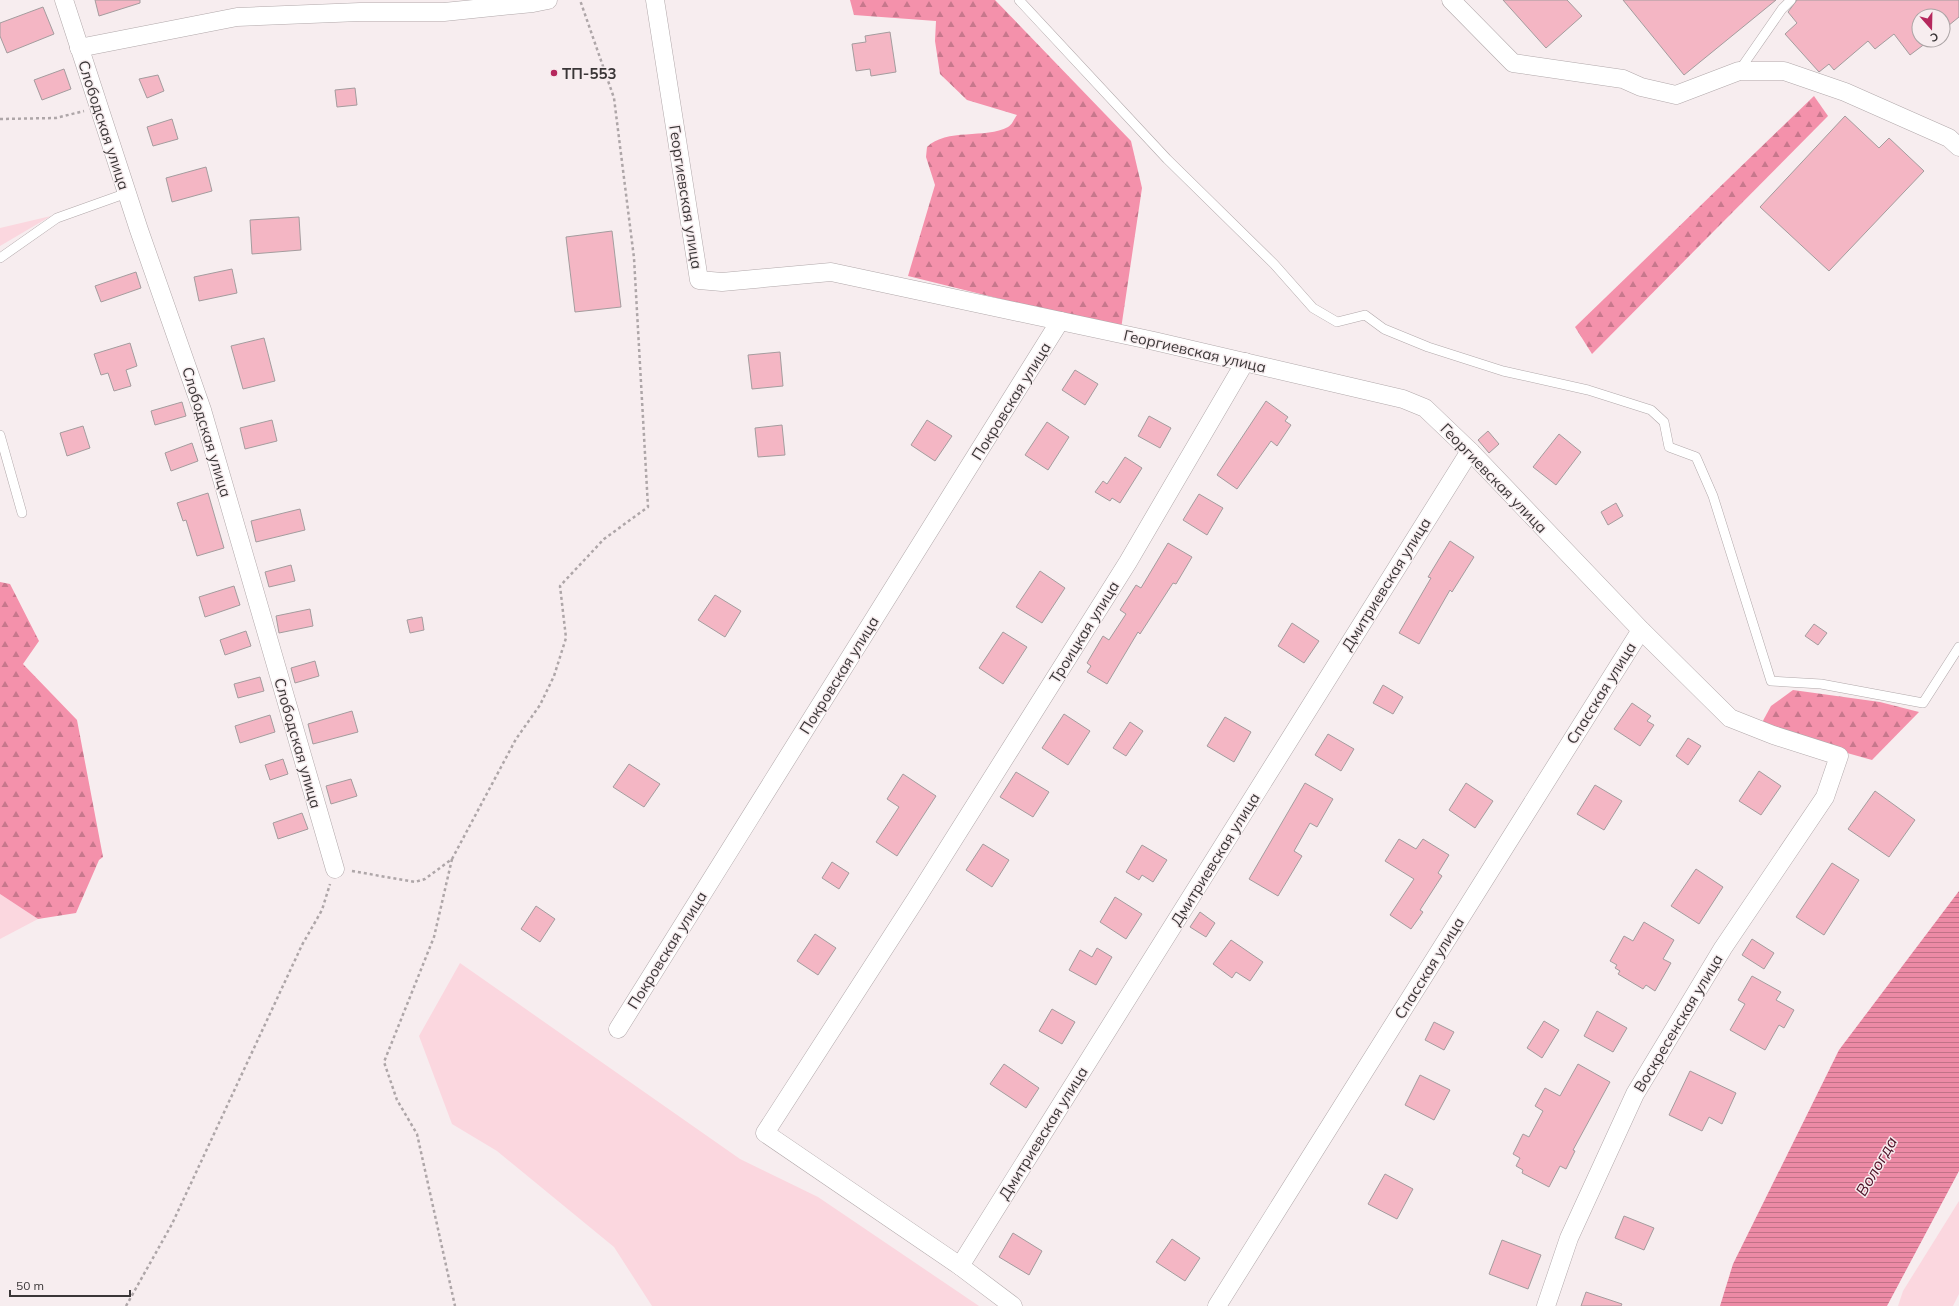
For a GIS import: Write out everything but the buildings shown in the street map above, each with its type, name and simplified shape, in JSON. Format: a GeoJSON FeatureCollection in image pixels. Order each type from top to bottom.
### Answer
{"type":"FeatureCollection","features":[{"type":"Feature","properties":{"kind":"street","name":"Слободская улица"},"geometry":{"type":"LineString","coordinates":[[64,0],[98,107],[202,410],[335,868]]}},
{"type":"Feature","properties":{"kind":"street"},"geometry":{"type":"LineString","coordinates":[[79,48],[237,17],[360,12],[444,12],[533,4],[548,0]]}},
{"type":"Feature","properties":{"kind":"street","name":"Георгиевская улица"},"geometry":{"type":"LineString","coordinates":[[655,0],[699,280],[722,282],[831,272],[1245,362],[1403,399],[1425,408],[1470,451],[1641,630],[1730,718],[1773,735],[1839,756]]}},
{"type":"Feature","properties":{"kind":"street"},"geometry":{"type":"LineString","coordinates":[[1451,0],[1513,63],[1622,79],[1641,87],[1676,95],[1739,71],[1784,71],[1846,92],[1949,138],[1959,147]]}},
{"type":"Feature","properties":{"kind":"street","name":"Покровская улица"},"geometry":{"type":"LineString","coordinates":[[618,1029],[1060,321]]}},
{"type":"Feature","properties":{"kind":"street","name":"Троицкая улица"},"geometry":{"type":"LineString","coordinates":[[960,1266],[765,1133],[916,899],[1128,562],[1245,362]]}},
{"type":"Feature","properties":{"kind":"street","name":"Дмитриевская улица"},"geometry":{"type":"LineString","coordinates":[[960,1266],[1470,451]]}},
{"type":"Feature","properties":{"kind":"street","name":"Спасская улица"},"geometry":{"type":"LineString","coordinates":[[1217,1306],[1641,630]]}},
{"type":"Feature","properties":{"kind":"street","name":"Воскресенская улица"},"geometry":{"type":"LineString","coordinates":[[1546,1306],[1569,1238],[1635,1094],[1723,948],[1825,797],[1839,756]]}},
{"type":"Feature","properties":{"kind":"street"},"geometry":{"type":"LineString","coordinates":[[960,1266],[1013,1306]]}},
{"type":"Feature","properties":{"kind":"lane"},"geometry":{"type":"LineString","coordinates":[[1019,0],[1168,159],[1274,264],[1313,308],[1337,322],[1365,315],[1384,329],[1428,347],[1503,371],[1588,390],[1651,410],[1664,422],[1669,447],[1696,457],[1710,490],[1771,681],[1821,684],[1923,703],[1959,647]]}},
{"type":"Feature","properties":{"kind":"lane"},"geometry":{"type":"LineString","coordinates":[[1739,71],[1782,9],[1791,0]]}},
{"type":"Feature","properties":{"kind":"lane"},"geometry":{"type":"LineString","coordinates":[[0,258],[57,218],[127,193]]}},
{"type":"Feature","properties":{"kind":"lane"},"geometry":{"type":"LineString","coordinates":[[0,435],[22,513]]}},
{"type":"Feature","properties":{"kind":"path"},"geometry":{"type":"LineString","coordinates":[[455,1306],[417,1134],[397,1100],[384,1062],[434,937],[452,859],[516,739],[540,705],[554,676],[566,638],[560,586],[604,540],[648,507],[634,258],[614,98],[580,0]]}},
{"type":"Feature","properties":{"kind":"path"},"geometry":{"type":"LineString","coordinates":[[0,118],[56,118],[98,107]]}},
{"type":"Feature","properties":{"kind":"path"},"geometry":{"type":"LineString","coordinates":[[126,1306],[172,1224],[302,945],[322,910],[335,868],[415,882],[425,879],[452,859]]}},
{"type":"Feature","properties":{"kind":"shaded area"},"geometry":{"type":"Polygon","coordinates":[[[51,216],[0,246],[0,228],[51,216]]]}},
{"type":"Feature","properties":{"kind":"shaded area"},"geometry":{"type":"Polygon","coordinates":[[[0,894],[38,919],[0,939],[0,894]]]}},
{"type":"Feature","properties":{"kind":"shaded area"},"geometry":{"type":"Polygon","coordinates":[[[460,963],[740,1159],[818,1197],[979,1306],[652,1306],[614,1247],[497,1151],[452,1124],[419,1036],[460,963]]]}},
{"type":"Feature","properties":{"kind":"shaded area"},"geometry":{"type":"Polygon","coordinates":[[[1959,1201],[1959,1294],[1953,1306],[1898,1306],[1903,1291],[1959,1201]]]}},
{"type":"Feature","properties":{"kind":"green space"},"geometry":{"type":"Polygon","coordinates":[[[850,0],[995,0],[1131,141],[1142,188],[1121,329],[908,276],[935,185],[926,157],[927,147],[935,141],[955,135],[999,131],[1009,126],[1017,115],[967,100],[940,74],[935,41],[936,21],[854,15],[850,0]]]}},
{"type":"Feature","properties":{"kind":"green space"},"geometry":{"type":"Polygon","coordinates":[[[1814,96],[1828,116],[1592,354],[1575,327],[1814,96]]]}},
{"type":"Feature","properties":{"kind":"green space"},"geometry":{"type":"Polygon","coordinates":[[[0,582],[10,584],[39,641],[23,664],[77,720],[103,857],[99,860],[76,913],[38,919],[0,894],[0,582]]]}},
{"type":"Feature","properties":{"kind":"green space"},"geometry":{"type":"Polygon","coordinates":[[[1793,690],[1880,702],[1919,712],[1872,760],[1759,728],[1771,706],[1793,690]]]}},
{"type":"Feature","properties":{"kind":"water","name":"Вологда"},"geometry":{"type":"Polygon","coordinates":[[[1959,891],[1959,1171],[1887,1306],[1720,1306],[1733,1264],[1839,1050],[1959,891]]]}},
{"type":"Feature","properties":{"kind":"place","name":"ТП-553"},"geometry":{"type":"Point","coordinates":[554,73]}}]}
